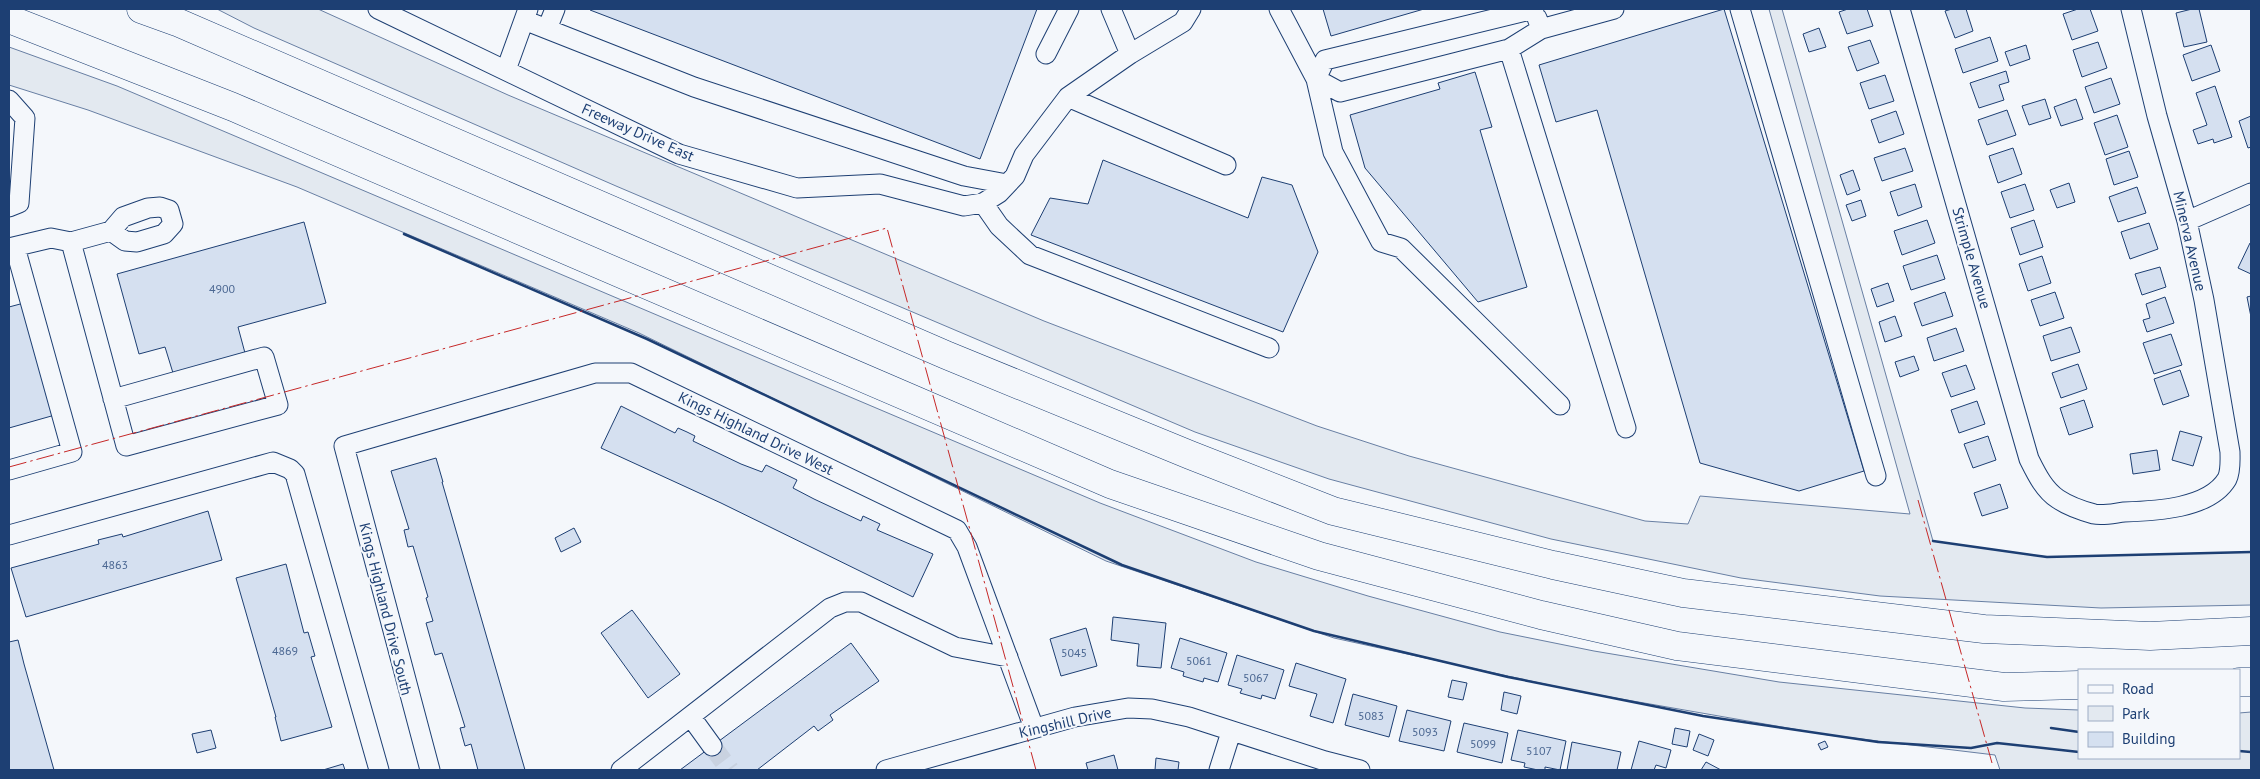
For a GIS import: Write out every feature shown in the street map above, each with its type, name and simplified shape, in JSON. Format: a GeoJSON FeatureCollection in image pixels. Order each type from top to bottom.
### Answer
{"type":"FeatureCollection","features":[{"type":"Feature","properties":{"kind":"highway"},"geometry":{"type":"LineString","coordinates":[[141,9],[186,26],[946,355],[1190,455],[1333,511],[1553,565],[1683,593],[1984,629],[2150,636],[2251,632]]}},
{"type":"Feature","properties":{"kind":"highway"},"geometry":{"type":"LineString","coordinates":[[9,19],[232,107],[1110,484],[1319,556],[1541,615],[1678,646],[2004,687],[2078,685]]}},
{"type":"Feature","properties":{"kind":"street","name":"Freeway Drive East"},"geometry":{"type":"LineString","coordinates":[[378,9],[679,154],[797,188],[880,184],[964,206],[983,204]]}},
{"type":"Feature","properties":{"kind":"street"},"geometry":{"type":"LineString","coordinates":[[547,29],[555,9]]}},
{"type":"Feature","properties":{"kind":"street"},"geometry":{"type":"LineString","coordinates":[[1046,54],[1069,9]]}},
{"type":"Feature","properties":{"kind":"street"},"geometry":{"type":"LineString","coordinates":[[1111,9],[1130,54]]}},
{"type":"Feature","properties":{"kind":"street"},"geometry":{"type":"LineString","coordinates":[[1191,9],[1183,22],[1130,54],[1068,97],[1024,155],[1015,176],[1003,189],[983,204],[999,226],[1030,255],[1269,348]]}},
{"type":"Feature","properties":{"kind":"street"},"geometry":{"type":"LineString","coordinates":[[1279,9],[1316,79],[1334,152],[1381,242],[1401,248],[1560,406]]}},
{"type":"Feature","properties":{"kind":"street"},"geometry":{"type":"LineString","coordinates":[[1316,79],[1326,60],[1534,9],[1541,29]]}},
{"type":"Feature","properties":{"kind":"street"},"geometry":{"type":"LineString","coordinates":[[1316,79],[1340,92],[1508,49],[1541,29],[1614,9]]}},
{"type":"Feature","properties":{"kind":"street"},"geometry":{"type":"LineString","coordinates":[[1740,9],[1876,476]]}},
{"type":"Feature","properties":{"kind":"street","name":"Strimple Avenue"},"geometry":{"type":"LineString","coordinates":[[1900,9],[2029,459],[2040,481],[2057,499],[2095,514],[2167,510],[2212,494],[2228,477]]}},
{"type":"Feature","properties":{"kind":"street","name":"Minerva Avenue"},"geometry":{"type":"LineString","coordinates":[[2131,9],[2157,116],[2187,221],[2204,300],[2230,452],[2228,477]]}},
{"type":"Feature","properties":{"kind":"street"},"geometry":{"type":"LineString","coordinates":[[506,70],[526,14],[547,29],[694,87],[1003,189]]}},
{"type":"Feature","properties":{"kind":"street"},"geometry":{"type":"LineString","coordinates":[[1508,49],[1626,428]]}},
{"type":"Feature","properties":{"kind":"street"},"geometry":{"type":"LineString","coordinates":[[1068,97],[1226,165]]}},
{"type":"Feature","properties":{"kind":"street"},"geometry":{"type":"LineString","coordinates":[[9,100],[25,118],[19,203],[9,207]]}},
{"type":"Feature","properties":{"kind":"street"},"geometry":{"type":"LineString","coordinates":[[2187,221],[2251,193]]}},
{"type":"Feature","properties":{"kind":"street"},"geometry":{"type":"LineString","coordinates":[[9,470],[72,452],[16,275],[14,247],[51,238],[70,242],[111,231]]}},
{"type":"Feature","properties":{"kind":"street"},"geometry":{"type":"LineString","coordinates":[[70,242],[113,399],[126,446],[278,405],[264,357],[113,399]]}},
{"type":"Feature","properties":{"kind":"street","name":"Kings Highland Drive West"},"geometry":{"type":"LineString","coordinates":[[344,446],[595,373],[631,373],[957,530],[967,547],[1034,728]]}},
{"type":"Feature","properties":{"kind":"street","name":"Kings Highland Drive South"},"geometry":{"type":"LineString","coordinates":[[344,446],[430,770]]}},
{"type":"Feature","properties":{"kind":"street"},"geometry":{"type":"LineString","coordinates":[[9,535],[273,462],[290,469],[295,474],[379,770]]}},
{"type":"Feature","properties":{"kind":"street"},"geometry":{"type":"LineString","coordinates":[[621,770],[830,608],[845,602],[861,602],[955,647],[1008,657]]}},
{"type":"Feature","properties":{"kind":"street","name":"Kingshill Drive"},"geometry":{"type":"LineString","coordinates":[[886,770],[1084,715],[1128,708],[1172,712],[1231,732],[1360,770]]}},
{"type":"Feature","properties":{"kind":"street"},"geometry":{"type":"LineString","coordinates":[[691,717],[712,746]]}},
{"type":"Feature","properties":{"kind":"street"},"geometry":{"type":"LineString","coordinates":[[1219,770],[1231,732]]}},
{"type":"Feature","properties":{"kind":"green space"},"geometry":{"type":"Polygon","coordinates":[[[217,9],[318,9],[508,95],[1044,321],[1317,426],[1409,456],[1645,521],[1688,524],[1700,496],[1910,514],[1769,9],[1782,9],[1933,541],[2047,557],[2251,552],[2251,605],[2101,608],[1880,596],[1741,578],[1551,539],[1329,479],[1195,432],[616,186],[254,28],[217,9]]]}},
{"type":"Feature","properties":{"kind":"green space"},"geometry":{"type":"Polygon","coordinates":[[[9,47],[117,86],[1100,503],[1256,562],[1368,596],[1500,632],[1594,651],[1779,682],[2025,708],[2078,710],[2078,759],[2240,759],[2240,713],[2251,712],[2251,770],[2000,770],[1995,755],[1828,735],[1581,692],[1334,638],[1106,561],[639,333],[297,187],[88,110],[9,85],[9,47]]]}},
{"type":"Feature","properties":{"kind":"building"},"geometry":{"type":"Polygon","coordinates":[[[591,9],[1037,9],[980,159],[591,9]]]}},
{"type":"Feature","properties":{"kind":"building"},"geometry":{"type":"Polygon","coordinates":[[[1323,9],[1424,9],[1331,36],[1323,9]]]}},
{"type":"Feature","properties":{"kind":"building"},"geometry":{"type":"Polygon","coordinates":[[[1724,9],[1864,471],[1799,491],[1700,463],[1597,110],[1556,122],[1539,65],[1724,9]]]}},
{"type":"Feature","properties":{"kind":"building"},"geometry":{"type":"Polygon","coordinates":[[[1848,9],[1867,9],[1873,26],[1847,34],[1839,12],[1848,9]]]}},
{"type":"Feature","properties":{"kind":"building"},"geometry":{"type":"Polygon","coordinates":[[[1966,9],[1973,31],[1955,38],[1945,11],[1966,9]]]}},
{"type":"Feature","properties":{"kind":"building"},"geometry":{"type":"Polygon","coordinates":[[[2078,9],[2090,9],[2098,31],[2072,40],[2063,14],[2078,9]]]}},
{"type":"Feature","properties":{"kind":"building"},"geometry":{"type":"Polygon","coordinates":[[[2199,9],[2207,42],[2184,47],[2176,13],[2199,9]]]}},
{"type":"Feature","properties":{"kind":"building"},"geometry":{"type":"Polygon","coordinates":[[[1819,28],[1826,47],[1809,52],[1803,34],[1819,28]]]}},
{"type":"Feature","properties":{"kind":"building"},"geometry":{"type":"Polygon","coordinates":[[[1990,37],[1998,61],[1963,73],[1955,49],[1990,37]]]}},
{"type":"Feature","properties":{"kind":"building"},"geometry":{"type":"Polygon","coordinates":[[[1870,40],[1879,63],[1857,71],[1848,47],[1870,40]]]}},
{"type":"Feature","properties":{"kind":"building"},"geometry":{"type":"Polygon","coordinates":[[[2098,42],[2107,68],[2082,77],[2073,50],[2098,42]]]}},
{"type":"Feature","properties":{"kind":"building"},"geometry":{"type":"Polygon","coordinates":[[[2026,45],[2030,59],[2010,66],[2005,52],[2026,45]]]}},
{"type":"Feature","properties":{"kind":"building"},"geometry":{"type":"Polygon","coordinates":[[[2211,45],[2220,71],[2192,81],[2183,55],[2211,45]]]}},
{"type":"Feature","properties":{"kind":"building"},"geometry":{"type":"Polygon","coordinates":[[[2006,71],[2009,82],[1999,85],[2004,100],[1979,108],[1970,83],[2006,71]]]}},
{"type":"Feature","properties":{"kind":"building"},"geometry":{"type":"Polygon","coordinates":[[[1475,72],[1492,127],[1480,130],[1527,287],[1478,302],[1365,168],[1350,115],[1440,89],[1438,83],[1475,72]]]}},
{"type":"Feature","properties":{"kind":"building"},"geometry":{"type":"Polygon","coordinates":[[[1885,75],[1894,101],[1869,109],[1860,83],[1885,75]]]}},
{"type":"Feature","properties":{"kind":"building"},"geometry":{"type":"Polygon","coordinates":[[[2111,78],[2120,104],[2094,113],[2085,87],[2111,78]]]}},
{"type":"Feature","properties":{"kind":"building"},"geometry":{"type":"Polygon","coordinates":[[[2215,86],[2232,137],[2214,143],[2213,139],[2198,144],[2193,130],[2207,125],[2196,93],[2215,86]]]}},
{"type":"Feature","properties":{"kind":"building"},"geometry":{"type":"Polygon","coordinates":[[[2045,99],[2051,118],[2029,125],[2022,106],[2045,99]]]}},
{"type":"Feature","properties":{"kind":"building"},"geometry":{"type":"Polygon","coordinates":[[[2076,99],[2083,119],[2061,126],[2054,107],[2076,99]]]}},
{"type":"Feature","properties":{"kind":"building"},"geometry":{"type":"Polygon","coordinates":[[[2007,110],[2016,135],[1987,145],[1978,120],[2007,110]]]}},
{"type":"Feature","properties":{"kind":"building"},"geometry":{"type":"Polygon","coordinates":[[[1896,111],[1904,134],[1879,143],[1871,120],[1896,111]]]}},
{"type":"Feature","properties":{"kind":"building"},"geometry":{"type":"Polygon","coordinates":[[[2117,115],[2128,147],[2105,155],[2094,123],[2117,115]]]}},
{"type":"Feature","properties":{"kind":"building"},"geometry":{"type":"Polygon","coordinates":[[[2251,116],[2251,147],[2248,148],[2239,121],[2251,116]]]}},
{"type":"Feature","properties":{"kind":"building"},"geometry":{"type":"Polygon","coordinates":[[[1905,148],[1913,171],[1882,181],[1874,158],[1905,148]]]}},
{"type":"Feature","properties":{"kind":"building"},"geometry":{"type":"Polygon","coordinates":[[[2013,148],[2022,174],[1998,183],[1989,156],[2013,148]]]}},
{"type":"Feature","properties":{"kind":"building"},"geometry":{"type":"Polygon","coordinates":[[[2129,151],[2138,177],[2114,185],[2106,159],[2129,151]]]}},
{"type":"Feature","properties":{"kind":"building"},"geometry":{"type":"Polygon","coordinates":[[[1103,160],[1248,218],[1262,177],[1292,185],[1318,252],[1283,332],[1031,235],[1050,198],[1088,204],[1103,160]]]}},
{"type":"Feature","properties":{"kind":"building"},"geometry":{"type":"Polygon","coordinates":[[[1853,170],[1860,190],[1847,195],[1840,175],[1853,170]]]}},
{"type":"Feature","properties":{"kind":"building"},"geometry":{"type":"Polygon","coordinates":[[[2069,183],[2075,202],[2057,208],[2050,190],[2069,183]]]}},
{"type":"Feature","properties":{"kind":"building"},"geometry":{"type":"Polygon","coordinates":[[[1915,184],[1922,207],[1898,216],[1890,192],[1915,184]]]}},
{"type":"Feature","properties":{"kind":"building"},"geometry":{"type":"Polygon","coordinates":[[[2025,184],[2034,210],[2010,218],[2001,192],[2025,184]]]}},
{"type":"Feature","properties":{"kind":"building"},"geometry":{"type":"Polygon","coordinates":[[[2137,187],[2146,213],[2118,222],[2109,197],[2137,187]]]}},
{"type":"Feature","properties":{"kind":"building"},"geometry":{"type":"Polygon","coordinates":[[[1861,200],[1866,216],[1852,221],[1846,205],[1861,200]]]}},
{"type":"Feature","properties":{"kind":"building"},"geometry":{"type":"Polygon","coordinates":[[[1927,220],[1935,243],[1902,255],[1894,231],[1927,220]]]}},
{"type":"Feature","properties":{"kind":"building"},"geometry":{"type":"Polygon","coordinates":[[[2034,220],[2043,247],[2020,255],[2011,228],[2034,220]]]}},
{"type":"Feature","properties":{"kind":"building"},"geometry":{"type":"Polygon","coordinates":[[[304,222],[326,303],[238,327],[245,353],[173,373],[165,347],[139,354],[117,274],[304,222]]]}},
{"type":"Feature","properties":{"kind":"building"},"geometry":{"type":"Polygon","coordinates":[[[2149,223],[2158,249],[2130,259],[2121,232],[2149,223]]]}},
{"type":"Feature","properties":{"kind":"building"},"geometry":{"type":"Polygon","coordinates":[[[2251,243],[2251,274],[2238,268],[2251,243]]]}},
{"type":"Feature","properties":{"kind":"building"},"geometry":{"type":"Polygon","coordinates":[[[1937,255],[1945,279],[1911,290],[1903,266],[1937,255]]]}},
{"type":"Feature","properties":{"kind":"building"},"geometry":{"type":"Polygon","coordinates":[[[2042,256],[2051,283],[2028,291],[2019,264],[2042,256]]]}},
{"type":"Feature","properties":{"kind":"building"},"geometry":{"type":"Polygon","coordinates":[[[2160,267],[2166,287],[2142,295],[2135,274],[2160,267]]]}},
{"type":"Feature","properties":{"kind":"building"},"geometry":{"type":"Polygon","coordinates":[[[1888,283],[1894,301],[1877,307],[1871,289],[1888,283]]]}},
{"type":"Feature","properties":{"kind":"building"},"geometry":{"type":"Polygon","coordinates":[[[1945,292],[1953,316],[1922,326],[1914,303],[1945,292]]]}},
{"type":"Feature","properties":{"kind":"building"},"geometry":{"type":"Polygon","coordinates":[[[2055,292],[2064,318],[2040,326],[2031,300],[2055,292]]]}},
{"type":"Feature","properties":{"kind":"building"},"geometry":{"type":"Polygon","coordinates":[[[2251,296],[2251,317],[2247,297],[2251,296]]]}},
{"type":"Feature","properties":{"kind":"building"},"geometry":{"type":"Polygon","coordinates":[[[2165,297],[2174,323],[2147,332],[2143,320],[2150,318],[2146,304],[2165,297]]]}},
{"type":"Feature","properties":{"kind":"building"},"geometry":{"type":"Polygon","coordinates":[[[24,303],[55,415],[9,428],[9,307],[24,303]]]}},
{"type":"Feature","properties":{"kind":"building"},"geometry":{"type":"Polygon","coordinates":[[[1895,316],[1902,336],[1885,342],[1879,322],[1895,316]]]}},
{"type":"Feature","properties":{"kind":"building"},"geometry":{"type":"Polygon","coordinates":[[[2071,327],[2080,352],[2051,361],[2043,336],[2071,327]]]}},
{"type":"Feature","properties":{"kind":"building"},"geometry":{"type":"Polygon","coordinates":[[[1956,328],[1964,351],[1934,361],[1927,338],[1956,328]]]}},
{"type":"Feature","properties":{"kind":"building"},"geometry":{"type":"Polygon","coordinates":[[[2171,334],[2182,365],[2154,374],[2143,343],[2171,334]]]}},
{"type":"Feature","properties":{"kind":"building"},"geometry":{"type":"Polygon","coordinates":[[[1914,356],[1919,370],[1900,377],[1895,362],[1914,356]]]}},
{"type":"Feature","properties":{"kind":"building"},"geometry":{"type":"Polygon","coordinates":[[[2078,364],[2087,389],[2061,398],[2052,373],[2078,364]]]}},
{"type":"Feature","properties":{"kind":"building"},"geometry":{"type":"Polygon","coordinates":[[[1966,365],[1975,389],[1951,397],[1942,373],[1966,365]]]}},
{"type":"Feature","properties":{"kind":"building"},"geometry":{"type":"Polygon","coordinates":[[[2180,370],[2189,396],[2163,405],[2154,379],[2180,370]]]}},
{"type":"Feature","properties":{"kind":"building"},"geometry":{"type":"Polygon","coordinates":[[[2084,400],[2093,427],[2069,435],[2060,408],[2084,400]]]}},
{"type":"Feature","properties":{"kind":"building"},"geometry":{"type":"Polygon","coordinates":[[[1977,401],[1985,424],[1959,433],[1951,410],[1977,401]]]}},
{"type":"Feature","properties":{"kind":"building"},"geometry":{"type":"Polygon","coordinates":[[[621,406],[675,433],[678,428],[687,432],[695,436],[693,441],[741,464],[762,472],[766,465],[797,480],[793,488],[861,521],[863,516],[880,524],[877,530],[933,554],[913,597],[721,503],[601,448],[621,406]]]}},
{"type":"Feature","properties":{"kind":"building"},"geometry":{"type":"Polygon","coordinates":[[[2180,431],[2202,437],[2193,466],[2172,460],[2180,431]]]}},
{"type":"Feature","properties":{"kind":"building"},"geometry":{"type":"Polygon","coordinates":[[[1988,436],[1996,460],[1973,468],[1964,444],[1988,436]]]}},
{"type":"Feature","properties":{"kind":"building"},"geometry":{"type":"Polygon","coordinates":[[[2157,450],[2160,470],[2133,474],[2130,454],[2157,450]]]}},
{"type":"Feature","properties":{"kind":"building"},"geometry":{"type":"Polygon","coordinates":[[[436,458],[525,770],[478,770],[471,744],[465,746],[460,728],[465,727],[442,653],[435,655],[426,623],[433,621],[426,598],[428,597],[413,546],[408,547],[404,530],[409,529],[391,471],[436,458]]]}},
{"type":"Feature","properties":{"kind":"building"},"geometry":{"type":"Polygon","coordinates":[[[2000,484],[2008,508],[1982,516],[1974,493],[2000,484]]]}},
{"type":"Feature","properties":{"kind":"building"},"geometry":{"type":"Polygon","coordinates":[[[208,511],[222,560],[26,617],[11,568],[99,544],[98,540],[122,534],[123,537],[208,511]]]}},
{"type":"Feature","properties":{"kind":"building"},"geometry":{"type":"Polygon","coordinates":[[[574,528],[581,542],[561,552],[555,538],[574,528]]]}},
{"type":"Feature","properties":{"kind":"building"},"geometry":{"type":"Polygon","coordinates":[[[286,564],[304,633],[308,632],[315,656],[311,657],[332,727],[281,741],[276,717],[236,578],[286,564]]]}},
{"type":"Feature","properties":{"kind":"building"},"geometry":{"type":"Polygon","coordinates":[[[632,610],[680,674],[648,698],[601,633],[632,610]]]}},
{"type":"Feature","properties":{"kind":"building"},"geometry":{"type":"Polygon","coordinates":[[[1113,617],[1166,623],[1161,668],[1137,666],[1139,644],[1111,640],[1113,617]]]}},
{"type":"Feature","properties":{"kind":"building"},"geometry":{"type":"Polygon","coordinates":[[[1086,628],[1097,666],[1061,676],[1050,639],[1086,628]]]}},
{"type":"Feature","properties":{"kind":"building"},"geometry":{"type":"Polygon","coordinates":[[[1180,638],[1227,653],[1218,682],[1204,678],[1203,682],[1183,676],[1184,672],[1171,668],[1180,638]]]}},
{"type":"Feature","properties":{"kind":"building"},"geometry":{"type":"Polygon","coordinates":[[[18,640],[54,770],[9,770],[9,642],[18,640]]]}},
{"type":"Feature","properties":{"kind":"building"},"geometry":{"type":"Polygon","coordinates":[[[851,643],[879,681],[830,715],[833,720],[818,731],[814,726],[757,770],[680,770],[851,643]]]}},
{"type":"Feature","properties":{"kind":"building"},"geometry":{"type":"Polygon","coordinates":[[[1237,655],[1284,670],[1275,699],[1262,695],[1261,699],[1240,693],[1242,689],[1228,685],[1237,655]]]}},
{"type":"Feature","properties":{"kind":"building"},"geometry":{"type":"Polygon","coordinates":[[[1296,663],[1346,679],[1333,723],[1310,716],[1317,694],[1289,686],[1296,663]]]}},
{"type":"Feature","properties":{"kind":"building"},"geometry":{"type":"Polygon","coordinates":[[[1452,680],[1467,683],[1463,700],[1448,697],[1452,680]]]}},
{"type":"Feature","properties":{"kind":"building"},"geometry":{"type":"Polygon","coordinates":[[[1504,692],[1521,696],[1517,714],[1501,710],[1504,692]]]}},
{"type":"Feature","properties":{"kind":"building"},"geometry":{"type":"Polygon","coordinates":[[[1353,694],[1397,706],[1389,737],[1345,725],[1353,694]]]}},
{"type":"Feature","properties":{"kind":"building"},"geometry":{"type":"Polygon","coordinates":[[[1407,710],[1451,721],[1444,751],[1399,741],[1407,710]]]}},
{"type":"Feature","properties":{"kind":"building"},"geometry":{"type":"Polygon","coordinates":[[[1464,723],[1508,733],[1502,763],[1457,752],[1464,723]]]}},
{"type":"Feature","properties":{"kind":"building"},"geometry":{"type":"Polygon","coordinates":[[[1675,728],[1690,731],[1687,747],[1672,744],[1675,728]]]}},
{"type":"Feature","properties":{"kind":"building"},"geometry":{"type":"Polygon","coordinates":[[[211,730],[216,748],[197,753],[192,734],[211,730]]]}},
{"type":"Feature","properties":{"kind":"building"},"geometry":{"type":"Polygon","coordinates":[[[1518,730],[1566,741],[1560,770],[1545,767],[1545,770],[1538,770],[1524,767],[1525,763],[1511,760],[1518,730]]]}},
{"type":"Feature","properties":{"kind":"building"},"geometry":{"type":"Polygon","coordinates":[[[1699,734],[1714,740],[1708,756],[1693,750],[1699,734]]]}},
{"type":"Feature","properties":{"kind":"building"},"geometry":{"type":"Polygon","coordinates":[[[1639,741],[1671,750],[1666,768],[1656,765],[1654,770],[1631,770],[1639,741]]]}},
{"type":"Feature","properties":{"kind":"building"},"geometry":{"type":"Polygon","coordinates":[[[1825,741],[1828,747],[1821,750],[1818,744],[1825,741]]]}},
{"type":"Feature","properties":{"kind":"building"},"geometry":{"type":"Polygon","coordinates":[[[1572,742],[1621,752],[1617,770],[1567,770],[1572,742]]]}},
{"type":"Feature","properties":{"kind":"building"},"geometry":{"type":"Polygon","coordinates":[[[1114,755],[1118,770],[1088,770],[1086,763],[1114,755]]]}},
{"type":"Feature","properties":{"kind":"building"},"geometry":{"type":"Polygon","coordinates":[[[1156,758],[1179,762],[1178,770],[1155,770],[1156,758]]]}},
{"type":"Feature","properties":{"kind":"building"},"geometry":{"type":"Polygon","coordinates":[[[1706,762],[1721,770],[1701,770],[1706,762]]]}},
{"type":"Feature","properties":{"kind":"building"},"geometry":{"type":"Polygon","coordinates":[[[343,764],[345,770],[323,770],[343,764]]]}},
{"type":"Feature","properties":{"kind":"tunnel"},"geometry":{"type":"LineString","coordinates":[[712,746],[730,770]]}},
{"type":"Feature","properties":{"kind":"wall"},"geometry":{"type":"LineString","coordinates":[[404,234],[647,339],[1122,565],[1314,631],[1508,677],[1703,716],[1878,742],[1971,748],[1997,743],[2078,752]]}},
{"type":"Feature","properties":{"kind":"wall"},"geometry":{"type":"LineString","coordinates":[[1933,541],[2047,557],[2251,552]]}},
{"type":"Feature","properties":{"kind":"wall"},"geometry":{"type":"LineString","coordinates":[[2051,728],[2078,732]]}},
{"type":"Feature","properties":{"kind":"wall"},"geometry":{"type":"LineString","coordinates":[[2240,751],[2251,752]]}},
{"type":"Feature","properties":{"kind":"power"},"geometry":{"type":"LineString","coordinates":[[9,467],[887,228],[1036,770]]}},
{"type":"Feature","properties":{"kind":"power"},"geometry":{"type":"LineString","coordinates":[[1918,500],[1992,763]]}}]}
